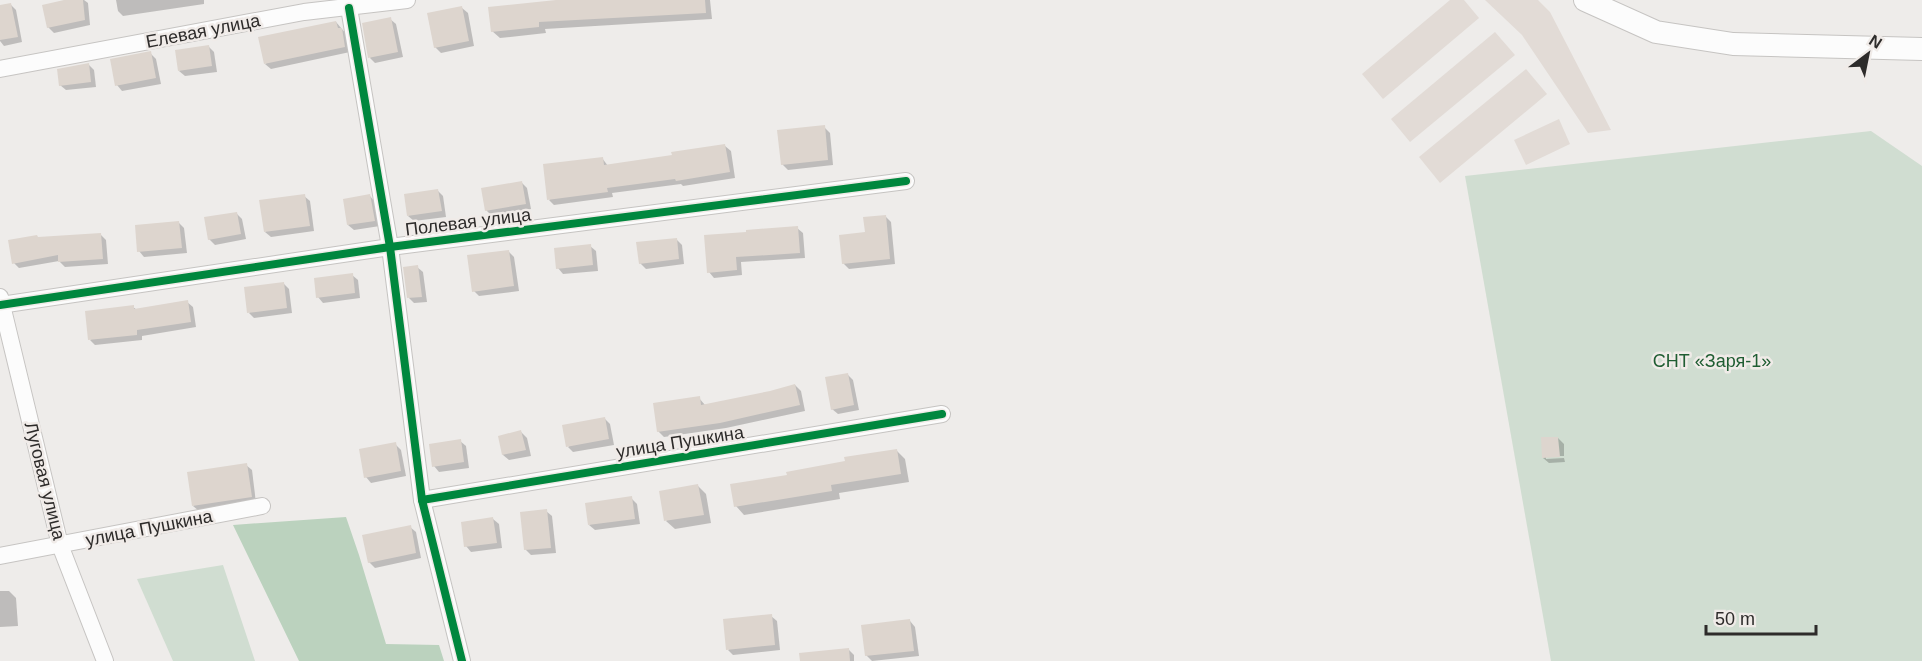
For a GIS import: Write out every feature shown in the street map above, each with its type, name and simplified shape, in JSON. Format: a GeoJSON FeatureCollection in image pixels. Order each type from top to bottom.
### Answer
{"type":"FeatureCollection","features":[{"type":"Feature","properties":{"kind":"street","name":"Елевая улица"},"geometry":{"type":"LineString","coordinates":[[0,69],[303,6],[349,8],[407,0]]}},
{"type":"Feature","properties":{"kind":"street"},"geometry":{"type":"LineString","coordinates":[[1585,0],[1656,32],[1733,44],[1922,50]]}},
{"type":"Feature","properties":{"kind":"street"},"geometry":{"type":"LineString","coordinates":[[349,8],[390,248],[422,500],[462,661]]}},
{"type":"Feature","properties":{"kind":"street","name":"Полевая улица"},"geometry":{"type":"LineString","coordinates":[[1,302],[390,248],[906,181]]}},
{"type":"Feature","properties":{"kind":"street","name":"Луговая улица"},"geometry":{"type":"LineString","coordinates":[[1,302],[60,545],[105,661]]}},
{"type":"Feature","properties":{"kind":"street","name":"улица Пушкина"},"geometry":{"type":"LineString","coordinates":[[422,500],[942,414]]}},
{"type":"Feature","properties":{"kind":"street","name":"улица Пушкина"},"geometry":{"type":"LineString","coordinates":[[0,556],[262,506]]}},
{"type":"Feature","properties":{"kind":"shaded area"},"geometry":{"type":"Polygon","coordinates":[[[1450,0],[1464,0],[1479,18],[1383,99],[1362,74],[1450,0]]]}},
{"type":"Feature","properties":{"kind":"shaded area"},"geometry":{"type":"Polygon","coordinates":[[[1485,0],[1538,0],[1550,12],[1611,130],[1588,133],[1522,35],[1485,0]]]}},
{"type":"Feature","properties":{"kind":"shaded area"},"geometry":{"type":"Polygon","coordinates":[[[1495,32],[1515,55],[1410,142],[1391,119],[1495,32]]]}},
{"type":"Feature","properties":{"kind":"shaded area"},"geometry":{"type":"Polygon","coordinates":[[[1526,69],[1547,94],[1440,183],[1419,157],[1526,69]]]}},
{"type":"Feature","properties":{"kind":"shaded area"},"geometry":{"type":"Polygon","coordinates":[[[1559,119],[1570,144],[1526,165],[1514,140],[1559,119]]]}},
{"type":"Feature","properties":{"kind":"green space","name":"СНТ «Заря-1»"},"geometry":{"type":"Polygon","coordinates":[[[1871,131],[1922,166],[1922,661],[1551,661],[1465,176],[1871,131]]]}},
{"type":"Feature","properties":{"kind":"green space"},"geometry":{"type":"Polygon","coordinates":[[[346,517],[386,644],[439,645],[444,661],[299,661],[233,525],[346,517]]]}},
{"type":"Feature","properties":{"kind":"green space"},"geometry":{"type":"Polygon","coordinates":[[[223,565],[255,661],[173,661],[137,579],[223,565]]]}},
{"type":"Feature","properties":{"kind":"building"},"geometry":{"type":"Polygon","coordinates":[[[64,0],[83,0],[85,20],[47,28],[42,5],[64,0]]]}},
{"type":"Feature","properties":{"kind":"building"},"geometry":{"type":"Polygon","coordinates":[[[556,0],[705,0],[706,13],[539,22],[539,27],[491,32],[488,7],[556,0]]]}},
{"type":"Feature","properties":{"kind":"building"},"geometry":{"type":"Polygon","coordinates":[[[11,3],[18,37],[0,40],[0,5],[11,3]]]}},
{"type":"Feature","properties":{"kind":"building"},"geometry":{"type":"Polygon","coordinates":[[[462,6],[469,41],[434,48],[427,13],[462,6]]]}},
{"type":"Feature","properties":{"kind":"building"},"geometry":{"type":"Polygon","coordinates":[[[391,17],[398,52],[368,58],[362,23],[391,17]]]}},
{"type":"Feature","properties":{"kind":"building"},"geometry":{"type":"Polygon","coordinates":[[[336,21],[338,28],[342,28],[345,47],[264,64],[258,37],[336,21]]]}},
{"type":"Feature","properties":{"kind":"building"},"geometry":{"type":"Polygon","coordinates":[[[209,45],[212,66],[178,71],[175,50],[209,45]]]}},
{"type":"Feature","properties":{"kind":"building"},"geometry":{"type":"Polygon","coordinates":[[[151,51],[156,78],[115,86],[110,59],[151,51]]]}},
{"type":"Feature","properties":{"kind":"building"},"geometry":{"type":"Polygon","coordinates":[[[89,63],[91,82],[59,86],[57,69],[89,63]]]}},
{"type":"Feature","properties":{"kind":"building"},"geometry":{"type":"Polygon","coordinates":[[[825,125],[828,160],[781,165],[777,130],[825,125]]]}},
{"type":"Feature","properties":{"kind":"building"},"geometry":{"type":"Polygon","coordinates":[[[725,144],[730,172],[676,181],[675,179],[607,188],[608,192],[547,200],[543,164],[603,157],[604,165],[725,144]]]}},
{"type":"Feature","properties":{"kind":"building"},"geometry":{"type":"Polygon","coordinates":[[[522,181],[526,204],[485,211],[481,188],[522,181]]]}},
{"type":"Feature","properties":{"kind":"building"},"geometry":{"type":"Polygon","coordinates":[[[438,189],[442,211],[407,216],[404,194],[438,189]]]}},
{"type":"Feature","properties":{"kind":"building"},"geometry":{"type":"Polygon","coordinates":[[[305,194],[310,226],[264,232],[259,200],[305,194]]]}},
{"type":"Feature","properties":{"kind":"building"},"geometry":{"type":"Polygon","coordinates":[[[370,194],[375,221],[347,225],[343,199],[370,194]]]}},
{"type":"Feature","properties":{"kind":"building"},"geometry":{"type":"Polygon","coordinates":[[[237,212],[241,234],[208,240],[204,217],[237,212]]]}},
{"type":"Feature","properties":{"kind":"building"},"geometry":{"type":"Polygon","coordinates":[[[886,215],[890,259],[842,264],[839,235],[865,232],[863,217],[886,215]]]}},
{"type":"Feature","properties":{"kind":"building"},"geometry":{"type":"Polygon","coordinates":[[[179,221],[182,248],[137,252],[135,225],[179,221]]]}},
{"type":"Feature","properties":{"kind":"building"},"geometry":{"type":"Polygon","coordinates":[[[798,226],[800,253],[736,257],[737,270],[707,273],[704,235],[798,226]]]}},
{"type":"Feature","properties":{"kind":"building"},"geometry":{"type":"Polygon","coordinates":[[[101,233],[103,259],[58,262],[58,255],[12,264],[8,240],[37,235],[38,237],[101,233]]]}},
{"type":"Feature","properties":{"kind":"building"},"geometry":{"type":"Polygon","coordinates":[[[677,238],[679,259],[639,264],[636,242],[677,238]]]}},
{"type":"Feature","properties":{"kind":"building"},"geometry":{"type":"Polygon","coordinates":[[[591,244],[593,265],[556,269],[554,248],[591,244]]]}},
{"type":"Feature","properties":{"kind":"building"},"geometry":{"type":"Polygon","coordinates":[[[509,250],[514,286],[472,292],[467,255],[509,250]]]}},
{"type":"Feature","properties":{"kind":"building"},"geometry":{"type":"Polygon","coordinates":[[[418,265],[422,297],[407,298],[403,267],[418,265]]]}},
{"type":"Feature","properties":{"kind":"building"},"geometry":{"type":"Polygon","coordinates":[[[353,273],[355,293],[316,298],[314,278],[353,273]]]}},
{"type":"Feature","properties":{"kind":"building"},"geometry":{"type":"Polygon","coordinates":[[[284,282],[287,308],[247,313],[244,287],[284,282]]]}},
{"type":"Feature","properties":{"kind":"building"},"geometry":{"type":"Polygon","coordinates":[[[188,300],[191,322],[137,330],[137,335],[88,340],[85,311],[134,305],[134,309],[188,300]]]}},
{"type":"Feature","properties":{"kind":"building"},"geometry":{"type":"Polygon","coordinates":[[[848,373],[854,405],[831,410],[825,377],[848,373]]]}},
{"type":"Feature","properties":{"kind":"building"},"geometry":{"type":"Polygon","coordinates":[[[795,384],[800,405],[720,423],[657,432],[653,403],[700,396],[701,405],[795,384]]]}},
{"type":"Feature","properties":{"kind":"building"},"geometry":{"type":"Polygon","coordinates":[[[605,417],[609,439],[566,447],[562,425],[605,417]]]}},
{"type":"Feature","properties":{"kind":"building"},"geometry":{"type":"Polygon","coordinates":[[[521,430],[526,450],[502,455],[498,436],[521,430]]]}},
{"type":"Feature","properties":{"kind":"building"},"geometry":{"type":"Polygon","coordinates":[[[1541,437],[1558,437],[1560,457],[1542,458],[1541,437]]]}},
{"type":"Feature","properties":{"kind":"building"},"geometry":{"type":"Polygon","coordinates":[[[461,439],[464,462],[432,467],[429,444],[461,439]]]}},
{"type":"Feature","properties":{"kind":"building"},"geometry":{"type":"Polygon","coordinates":[[[396,442],[401,471],[364,478],[359,449],[396,442]]]}},
{"type":"Feature","properties":{"kind":"building"},"geometry":{"type":"Polygon","coordinates":[[[897,449],[901,474],[831,485],[832,491],[734,507],[730,484],[787,475],[786,472],[845,461],[844,457],[897,449]]]}},
{"type":"Feature","properties":{"kind":"building"},"geometry":{"type":"Polygon","coordinates":[[[247,463],[252,497],[192,506],[187,472],[247,463]]]}},
{"type":"Feature","properties":{"kind":"building"},"geometry":{"type":"Polygon","coordinates":[[[698,484],[704,515],[664,521],[659,491],[698,484]]]}},
{"type":"Feature","properties":{"kind":"building"},"geometry":{"type":"Polygon","coordinates":[[[632,496],[635,519],[588,525],[585,503],[632,496]]]}},
{"type":"Feature","properties":{"kind":"building"},"geometry":{"type":"Polygon","coordinates":[[[547,509],[551,548],[524,550],[520,512],[547,509]]]}},
{"type":"Feature","properties":{"kind":"building"},"geometry":{"type":"Polygon","coordinates":[[[493,517],[497,543],[464,547],[461,522],[493,517]]]}},
{"type":"Feature","properties":{"kind":"building"},"geometry":{"type":"Polygon","coordinates":[[[411,525],[416,553],[368,563],[362,535],[411,525]]]}},
{"type":"Feature","properties":{"kind":"building"},"geometry":{"type":"Polygon","coordinates":[[[772,614],[775,645],[726,650],[723,619],[772,614]]]}},
{"type":"Feature","properties":{"kind":"building"},"geometry":{"type":"Polygon","coordinates":[[[910,619],[914,651],[865,656],[861,625],[910,619]]]}},
{"type":"Feature","properties":{"kind":"building"},"geometry":{"type":"Polygon","coordinates":[[[849,648],[850,661],[800,661],[799,653],[849,648]]]}},
{"type":"Feature","properties":{"kind":"cycle path"},"geometry":{"type":"LineString","coordinates":[[349,8],[390,247],[422,500],[462,661]]}},
{"type":"Feature","properties":{"kind":"cycle path"},"geometry":{"type":"LineString","coordinates":[[0,305],[390,247],[906,181]]}},
{"type":"Feature","properties":{"kind":"cycle path"},"geometry":{"type":"LineString","coordinates":[[422,500],[942,414]]}}]}
